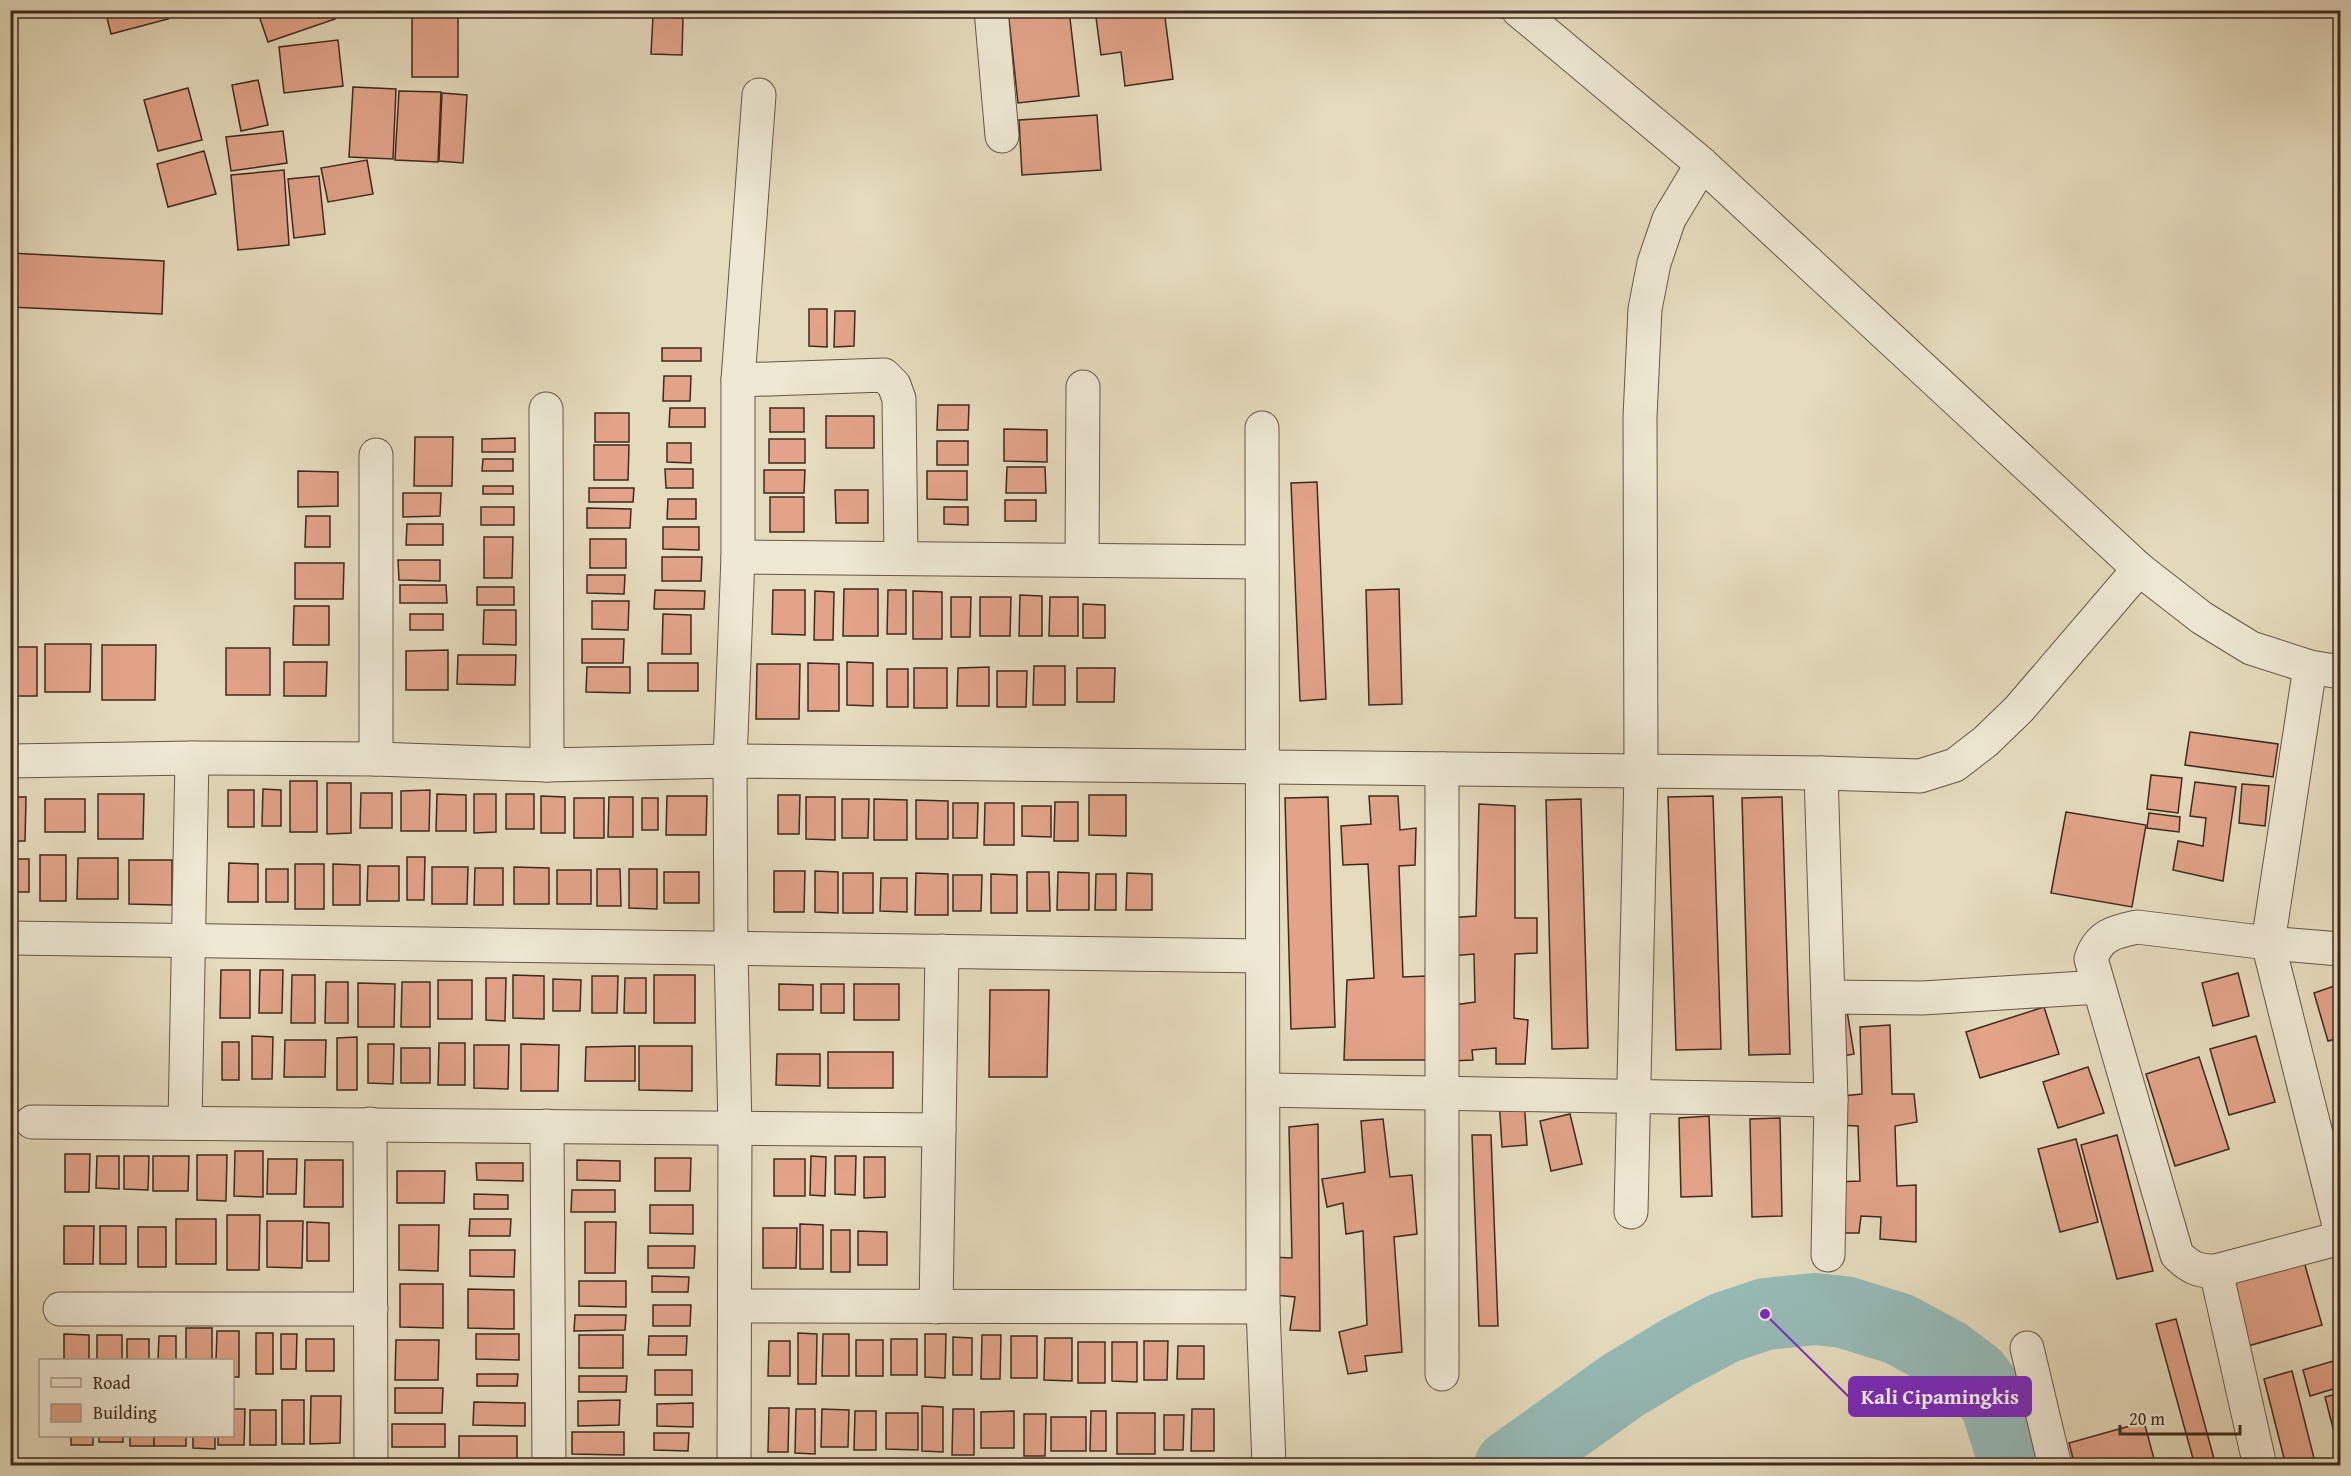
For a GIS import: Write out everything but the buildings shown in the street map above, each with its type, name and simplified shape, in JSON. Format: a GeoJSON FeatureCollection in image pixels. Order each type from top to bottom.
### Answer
{"type":"FeatureCollection","features":[{"type":"Feature","properties":{"kind":"street"},"geometry":{"type":"LineString","coordinates":[[992,10],[1002,136]]}},
{"type":"Feature","properties":{"kind":"street"},"geometry":{"type":"LineString","coordinates":[[1518,10],[1702,164],[2139,569],[2202,618],[2251,648],[2325,670],[2268,943],[2340,1229]]}},
{"type":"Feature","properties":{"kind":"street"},"geometry":{"type":"LineString","coordinates":[[734,1466],[735,1128],[730,761],[738,557],[738,380],[759,95]]}},
{"type":"Feature","properties":{"kind":"street"},"geometry":{"type":"LineString","coordinates":[[1631,1212],[1641,772],[1640,417],[1645,309],[1654,263],[1669,219],[1702,164]]}},
{"type":"Feature","properties":{"kind":"street"},"geometry":{"type":"LineString","coordinates":[[738,380],[884,375],[894,385],[899,399],[901,558]]}},
{"type":"Feature","properties":{"kind":"street"},"geometry":{"type":"LineString","coordinates":[[1082,560],[1083,387]]}},
{"type":"Feature","properties":{"kind":"street"},"geometry":{"type":"LineString","coordinates":[[546,409],[547,765]]}},
{"type":"Feature","properties":{"kind":"street"},"geometry":{"type":"LineString","coordinates":[[1262,428],[1263,1307],[1269,1466]]}},
{"type":"Feature","properties":{"kind":"street"},"geometry":{"type":"LineString","coordinates":[[376,455],[376,759]]}},
{"type":"Feature","properties":{"kind":"street"},"geometry":{"type":"LineString","coordinates":[[738,557],[1262,562]]}},
{"type":"Feature","properties":{"kind":"street"},"geometry":{"type":"LineString","coordinates":[[10,761],[192,758],[376,759],[547,765],[730,761],[1920,776],[1954,765],[1986,741],[2019,709],[2139,569]]}},
{"type":"Feature","properties":{"kind":"street"},"geometry":{"type":"LineString","coordinates":[[185,1123],[192,758]]}},
{"type":"Feature","properties":{"kind":"street"},"geometry":{"type":"LineString","coordinates":[[1442,769],[1442,1374]]}},
{"type":"Feature","properties":{"kind":"street"},"geometry":{"type":"LineString","coordinates":[[1821,773],[1831,1100],[1827,1255]]}},
{"type":"Feature","properties":{"kind":"street"},"geometry":{"type":"LineString","coordinates":[[2340,949],[2137,927],[2106,937],[2096,946],[2091,959],[2177,1255],[2202,1272],[2216,1271],[2340,1238]]}},
{"type":"Feature","properties":{"kind":"street"},"geometry":{"type":"LineString","coordinates":[[10,938],[1262,956]]}},
{"type":"Feature","properties":{"kind":"street"},"geometry":{"type":"LineString","coordinates":[[936,1307],[942,951]]}},
{"type":"Feature","properties":{"kind":"street"},"geometry":{"type":"LineString","coordinates":[[1828,998],[1923,998],[2099,987]]}},
{"type":"Feature","properties":{"kind":"street"},"geometry":{"type":"LineString","coordinates":[[1263,1090],[1831,1100]]}},
{"type":"Feature","properties":{"kind":"street"},"geometry":{"type":"LineString","coordinates":[[32,1122],[939,1130]]}},
{"type":"Feature","properties":{"kind":"street"},"geometry":{"type":"LineString","coordinates":[[370,1124],[371,1466]]}},
{"type":"Feature","properties":{"kind":"street"},"geometry":{"type":"LineString","coordinates":[[547,1126],[549,1466]]}},
{"type":"Feature","properties":{"kind":"street"},"geometry":{"type":"LineString","coordinates":[[2216,1271],[2260,1466]]}},
{"type":"Feature","properties":{"kind":"street"},"geometry":{"type":"LineString","coordinates":[[735,1306],[1263,1307]]}},
{"type":"Feature","properties":{"kind":"street"},"geometry":{"type":"LineString","coordinates":[[60,1309],[371,1309]]}},
{"type":"Feature","properties":{"kind":"street"},"geometry":{"type":"LineString","coordinates":[[2027,1348],[2055,1466]]}},
{"type":"Feature","properties":{"kind":"waterway"},"geometry":{"type":"LineString","coordinates":[[1510,1466],[1622,1386],[1678,1352],[1724,1328],[1765,1314],[1815,1309],[1844,1312],[1899,1329],[1947,1355],[1975,1376],[1996,1404],[2016,1466]]}},
{"type":"Feature","properties":{"kind":"place","name":"Kali Cipamingkis"},"geometry":{"type":"Point","coordinates":[1765,1314]}}]}
